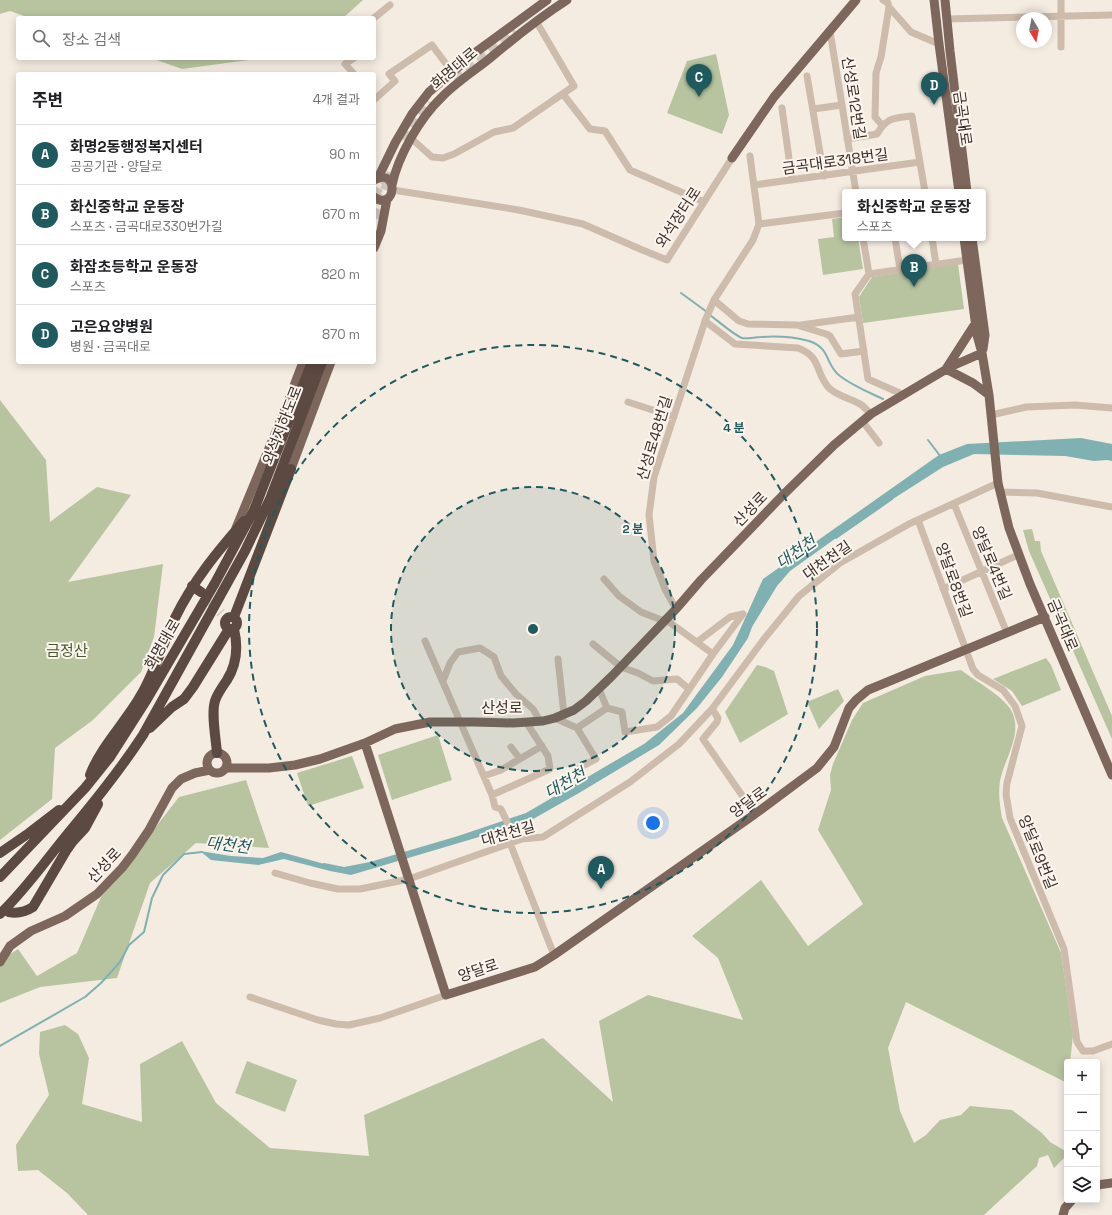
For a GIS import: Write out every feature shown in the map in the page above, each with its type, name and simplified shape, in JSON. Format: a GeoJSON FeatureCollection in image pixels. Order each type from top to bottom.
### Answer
{"type":"FeatureCollection","features":[{"type":"Feature","properties":{"kind":"highway","name":"와석지하도로"},"geometry":{"type":"LineString","coordinates":[[300,395],[311,364]]}},
{"type":"Feature","properties":{"kind":"highway","name":"와석지하도로"},"geometry":{"type":"LineString","coordinates":[[270,499],[321,364]]}},
{"type":"Feature","properties":{"kind":"highway","name":"화명대로"},"geometry":{"type":"LineString","coordinates":[[0,877],[73,803],[110,757],[147,699],[215,582],[254,510],[300,395]]}},
{"type":"Feature","properties":{"kind":"highway"},"geometry":{"type":"LineString","coordinates":[[270,499],[291,469]]}},
{"type":"Feature","properties":{"kind":"highway"},"geometry":{"type":"LineString","coordinates":[[143,735],[184,699],[231,629],[238,624],[237,620],[227,616],[291,469]]}},
{"type":"Feature","properties":{"kind":"highway","name":"화명대로"},"geometry":{"type":"LineString","coordinates":[[4,913],[106,788],[125,763],[143,735],[245,551],[270,499]]}},
{"type":"Feature","properties":{"kind":"highway"},"geometry":{"type":"LineString","coordinates":[[85,788],[92,771],[103,752],[141,695],[176,617],[192,586],[204,568],[254,510]]}},
{"type":"Feature","properties":{"kind":"highway"},"geometry":{"type":"LineString","coordinates":[[192,586],[201,592]]}},
{"type":"Feature","properties":{"kind":"highway"},"geometry":{"type":"LineString","coordinates":[[217,754],[214,714],[215,701],[231,673],[236,655],[236,638],[231,629]]}},
{"type":"Feature","properties":{"kind":"highway"},"geometry":{"type":"LineString","coordinates":[[219,646],[226,641],[234,642],[236,644]]}},
{"type":"Feature","properties":{"kind":"highway"},"geometry":{"type":"LineString","coordinates":[[4,913],[20,913],[33,907],[73,841],[85,828],[104,795],[106,788]]}},
{"type":"Feature","properties":{"kind":"highway"},"geometry":{"type":"LineString","coordinates":[[0,854],[59,810],[73,803]]}},
{"type":"Feature","properties":{"kind":"main road","name":"화명대로"},"geometry":{"type":"LineString","coordinates":[[376,179],[412,114],[429,92],[452,72],[547,0]]}},
{"type":"Feature","properties":{"kind":"main road","name":"화명대로"},"geometry":{"type":"LineString","coordinates":[[387,199],[391,195],[394,176],[405,150],[424,119],[441,97],[536,21],[566,0]]}},
{"type":"Feature","properties":{"kind":"main road","name":"와석장터로"},"geometry":{"type":"LineString","coordinates":[[732,158],[774,97],[856,0]]}},
{"type":"Feature","properties":{"kind":"main road","name":"금곡대로"},"geometry":{"type":"LineString","coordinates":[[934,0],[959,189]]}},
{"type":"Feature","properties":{"kind":"main road","name":"금곡대로"},"geometry":{"type":"LineString","coordinates":[[945,0],[967,189]]}},
{"type":"Feature","properties":{"kind":"main road"},"geometry":{"type":"LineString","coordinates":[[376,179],[384,178],[389,180],[392,188]]}},
{"type":"Feature","properties":{"kind":"main road"},"geometry":{"type":"LineString","coordinates":[[376,199],[381,200],[387,199],[381,231],[376,243]]}},
{"type":"Feature","properties":{"kind":"main road"},"geometry":{"type":"LineString","coordinates":[[964,241],[975,324],[982,353],[991,415]]}},
{"type":"Feature","properties":{"kind":"main road"},"geometry":{"type":"LineString","coordinates":[[972,241],[985,335],[982,353]]}},
{"type":"Feature","properties":{"kind":"main road"},"geometry":{"type":"LineString","coordinates":[[975,324],[946,369],[973,383],[988,395]]}},
{"type":"Feature","properties":{"kind":"main road","name":"산성로"},"geometry":{"type":"LineString","coordinates":[[226,768],[269,768],[320,760],[395,729],[430,722],[540,721],[560,716],[580,706],[621,667],[676,609],[701,580],[782,496],[834,445],[871,414],[946,369],[982,353]]}},
{"type":"Feature","properties":{"kind":"main road"},"geometry":{"type":"LineString","coordinates":[[235,531],[302,364]]}},
{"type":"Feature","properties":{"kind":"main road"},"geometry":{"type":"LineString","coordinates":[[291,469],[330,364]]}},
{"type":"Feature","properties":{"kind":"main road","name":"금곡대로"},"geometry":{"type":"LineString","coordinates":[[991,415],[999,486],[1009,528],[1018,555],[1109,760],[1112,775]]}},
{"type":"Feature","properties":{"kind":"main road","name":"양달로"},"geometry":{"type":"LineString","coordinates":[[408,876],[446,995],[535,967],[755,814],[818,768],[834,747],[849,708],[868,690],[1045,617]]}},
{"type":"Feature","properties":{"kind":"main road"},"geometry":{"type":"LineString","coordinates":[[364,743],[408,876]]}},
{"type":"Feature","properties":{"kind":"main road"},"geometry":{"type":"LineString","coordinates":[[214,754],[220,754],[226,758],[226,768],[218,774],[210,770],[207,764],[209,758],[214,754]]}},
{"type":"Feature","properties":{"kind":"main road","name":"산성로"},"geometry":{"type":"LineString","coordinates":[[0,962],[10,946],[31,932],[65,916],[96,894],[122,868],[132,855],[172,788],[181,779],[195,773],[210,770]]}},
{"type":"Feature","properties":{"kind":"main road"},"geometry":{"type":"LineString","coordinates":[[1100,1185],[1112,1183]]}},
{"type":"Feature","properties":{"kind":"main road"},"geometry":{"type":"LineString","coordinates":[[1063,1215],[1065,1208],[1069,1203]]}},
{"type":"Feature","properties":{"kind":"street"},"geometry":{"type":"LineString","coordinates":[[883,0],[888,3],[889,7],[911,32],[939,44]]}},
{"type":"Feature","properties":{"kind":"street"},"geometry":{"type":"LineString","coordinates":[[1060,0],[1061,47]]}},
{"type":"Feature","properties":{"kind":"street"},"geometry":{"type":"LineString","coordinates":[[376,16],[390,5]]}},
{"type":"Feature","properties":{"kind":"street"},"geometry":{"type":"LineString","coordinates":[[882,125],[875,117],[876,73],[881,57],[889,7]]}},
{"type":"Feature","properties":{"kind":"street"},"geometry":{"type":"LineString","coordinates":[[947,19],[1112,15]]}},
{"type":"Feature","properties":{"kind":"street"},"geometry":{"type":"LineString","coordinates":[[412,139],[432,157],[443,158],[454,154],[494,132],[513,128],[574,86],[536,21]]}},
{"type":"Feature","properties":{"kind":"street","name":"산성로12번길"},"geometry":{"type":"LineString","coordinates":[[830,31],[855,189]]}},
{"type":"Feature","properties":{"kind":"street"},"geometry":{"type":"LineString","coordinates":[[376,97],[395,81],[389,74],[432,45],[452,72]]}},
{"type":"Feature","properties":{"kind":"street"},"geometry":{"type":"LineString","coordinates":[[351,60],[345,64],[352,72]]}},
{"type":"Feature","properties":{"kind":"street"},"geometry":{"type":"LineString","coordinates":[[807,76],[824,176]]}},
{"type":"Feature","properties":{"kind":"street"},"geometry":{"type":"LineString","coordinates":[[563,94],[590,130],[605,131],[630,170],[704,202]]}},
{"type":"Feature","properties":{"kind":"street"},"geometry":{"type":"LineString","coordinates":[[812,109],[842,104]]}},
{"type":"Feature","properties":{"kind":"street"},"geometry":{"type":"LineString","coordinates":[[782,108],[792,180]]}},
{"type":"Feature","properties":{"kind":"street"},"geometry":{"type":"LineString","coordinates":[[847,138],[877,134],[882,125],[892,118],[912,116],[924,189]]}},
{"type":"Feature","properties":{"kind":"street"},"geometry":{"type":"LineString","coordinates":[[750,156],[759,224],[842,213]]}},
{"type":"Feature","properties":{"kind":"street","name":"와석장터로"},"geometry":{"type":"LineString","coordinates":[[392,188],[519,210],[583,224],[640,250],[667,260],[732,158]]}},
{"type":"Feature","properties":{"kind":"street","name":"금곡대로318번길"},"geometry":{"type":"LineString","coordinates":[[754,185],[920,162]]}},
{"type":"Feature","properties":{"kind":"street","name":"산성로48번길"},"geometry":{"type":"LineString","coordinates":[[676,609],[665,589],[654,561],[649,515],[654,476],[705,321],[714,300],[753,240],[759,224]]}},
{"type":"Feature","properties":{"kind":"street"},"geometry":{"type":"LineString","coordinates":[[864,241],[869,274],[856,294],[868,379],[904,395]]}},
{"type":"Feature","properties":{"kind":"street"},"geometry":{"type":"LineString","coordinates":[[895,241],[900,269]]}},
{"type":"Feature","properties":{"kind":"street"},"geometry":{"type":"LineString","coordinates":[[932,241],[936,264]]}},
{"type":"Feature","properties":{"kind":"street"},"geometry":{"type":"LineString","coordinates":[[869,274],[967,260]]}},
{"type":"Feature","properties":{"kind":"street"},"geometry":{"type":"LineString","coordinates":[[714,300],[739,321],[748,324],[797,325],[859,317]]}},
{"type":"Feature","properties":{"kind":"street"},"geometry":{"type":"LineString","coordinates":[[705,321],[735,344],[798,348],[805,350],[815,361],[828,387],[834,392],[860,404],[871,414]]}},
{"type":"Feature","properties":{"kind":"street"},"geometry":{"type":"LineString","coordinates":[[797,325],[830,336],[841,354],[864,351]]}},
{"type":"Feature","properties":{"kind":"street"},"geometry":{"type":"LineString","coordinates":[[628,402],[674,417]]}},
{"type":"Feature","properties":{"kind":"street"},"geometry":{"type":"LineString","coordinates":[[991,415],[1026,407],[1075,405],[1112,408]]}},
{"type":"Feature","properties":{"kind":"street"},"geometry":{"type":"LineString","coordinates":[[863,422],[879,443]]}},
{"type":"Feature","properties":{"kind":"street"},"geometry":{"type":"LineString","coordinates":[[999,486],[1112,507]]}},
{"type":"Feature","properties":{"kind":"street","name":"대천천길"},"geometry":{"type":"LineString","coordinates":[[275,873],[338,889],[360,890],[408,876],[513,840],[543,837],[630,782],[679,744],[712,709],[764,639],[799,596],[840,563],[918,520],[999,486]]}},
{"type":"Feature","properties":{"kind":"street","name":"양달로4번길"},"geometry":{"type":"LineString","coordinates":[[954,504],[1007,633]]}},
{"type":"Feature","properties":{"kind":"street","name":"양달로8번길"},"geometry":{"type":"LineString","coordinates":[[918,520],[966,650]]}},
{"type":"Feature","properties":{"kind":"street"},"geometry":{"type":"LineString","coordinates":[[943,588],[1018,555]]}},
{"type":"Feature","properties":{"kind":"street"},"geometry":{"type":"LineString","coordinates":[[604,579],[619,596],[641,612],[665,620],[713,654]]}},
{"type":"Feature","properties":{"kind":"street"},"geometry":{"type":"LineString","coordinates":[[578,728],[607,708],[622,712],[625,732],[657,727],[670,716],[743,614],[730,617],[697,642]]}},
{"type":"Feature","properties":{"kind":"street","name":"산성로"},"geometry":{"type":"LineString","coordinates":[[425,641],[496,807],[501,809],[503,813],[554,955]]}},
{"type":"Feature","properties":{"kind":"street"},"geometry":{"type":"LineString","coordinates":[[593,644],[621,667],[638,673],[653,682],[677,679],[689,689]]}},
{"type":"Feature","properties":{"kind":"street"},"geometry":{"type":"LineString","coordinates":[[443,681],[450,663],[458,652],[480,648],[494,657],[501,676],[516,694],[534,709],[540,721]]}},
{"type":"Feature","properties":{"kind":"street","name":"양달로9번길"},"geometry":{"type":"LineString","coordinates":[[966,650],[973,669],[978,675],[1004,690],[1019,714],[1022,726],[1007,783],[1007,805],[1010,818],[1064,949],[1077,1042],[1083,1051],[1093,1051],[1112,1044]]}},
{"type":"Feature","properties":{"kind":"street"},"geometry":{"type":"LineString","coordinates":[[558,659],[560,716],[578,728],[596,759],[580,768]]}},
{"type":"Feature","properties":{"kind":"street"},"geometry":{"type":"LineString","coordinates":[[599,689],[607,708]]}},
{"type":"Feature","properties":{"kind":"street"},"geometry":{"type":"LineString","coordinates":[[703,740],[717,722],[718,718],[712,709]]}},
{"type":"Feature","properties":{"kind":"street"},"geometry":{"type":"LineString","coordinates":[[492,795],[550,769],[548,756],[526,722]]}},
{"type":"Feature","properties":{"kind":"street"},"geometry":{"type":"LineString","coordinates":[[694,729],[755,814]]}},
{"type":"Feature","properties":{"kind":"street"},"geometry":{"type":"LineString","coordinates":[[484,776],[501,770],[542,746]]}},
{"type":"Feature","properties":{"kind":"street"},"geometry":{"type":"LineString","coordinates":[[511,747],[520,759]]}},
{"type":"Feature","properties":{"kind":"street","name":"양달로"},"geometry":{"type":"LineString","coordinates":[[250,997],[318,1020],[349,1025],[380,1018],[446,995]]}},
{"type":"Feature","properties":{"kind":"green space"},"geometry":{"type":"Polygon","coordinates":[[[0,0],[363,0],[345,16],[24,16],[10,11],[0,14],[0,0]]]}},
{"type":"Feature","properties":{"kind":"green space"},"geometry":{"type":"Polygon","coordinates":[[[716,54],[729,115],[722,134],[667,113],[687,61],[716,54]]]}},
{"type":"Feature","properties":{"kind":"green space"},"geometry":{"type":"Polygon","coordinates":[[[157,60],[249,60],[182,69],[157,60]]]}},
{"type":"Feature","properties":{"kind":"green space"},"geometry":{"type":"Polygon","coordinates":[[[842,217],[842,241],[858,241],[863,269],[823,275],[818,239],[834,237],[832,219],[842,217]]]}},
{"type":"Feature","properties":{"kind":"green space"},"geometry":{"type":"Polygon","coordinates":[[[958,264],[964,309],[863,323],[859,297],[872,277],[958,264]]]}},
{"type":"Feature","properties":{"kind":"green space","name":"금정산"},"geometry":{"type":"Polygon","coordinates":[[[0,400],[46,460],[50,522],[97,487],[131,495],[68,582],[163,564],[154,637],[141,672],[93,720],[55,748],[52,799],[0,840],[0,400]]]}},
{"type":"Feature","properties":{"kind":"green space"},"geometry":{"type":"Polygon","coordinates":[[[1032,529],[1035,541],[1040,541],[1041,551],[1112,716],[1112,739],[1029,551],[1023,530],[1032,529]]]}},
{"type":"Feature","properties":{"kind":"green space"},"geometry":{"type":"Polygon","coordinates":[[[1046,658],[1051,665],[1061,690],[1022,706],[1012,691],[993,679],[1046,658]]]}},
{"type":"Feature","properties":{"kind":"green space"},"geometry":{"type":"Polygon","coordinates":[[[757,665],[774,671],[788,714],[740,743],[725,712],[757,665]]]}},
{"type":"Feature","properties":{"kind":"green space"},"geometry":{"type":"Polygon","coordinates":[[[961,670],[988,688],[1007,704],[1011,710],[1015,728],[1014,737],[999,786],[1002,818],[1061,953],[1073,1036],[1070,1059],[1064,1059],[1064,1081],[906,1002],[888,1048],[900,1111],[914,1143],[926,1135],[940,1120],[961,1115],[970,1106],[1012,1110],[1042,1133],[1050,1142],[1064,1150],[1064,1158],[1054,1168],[1048,1155],[1039,1158],[1037,1166],[984,1215],[88,1215],[67,1193],[38,1170],[18,1171],[16,1145],[49,1095],[39,1054],[40,1032],[65,1025],[78,1034],[89,1058],[82,1104],[142,1122],[140,1064],[182,1041],[216,1103],[270,1148],[369,1156],[364,1115],[543,1038],[613,1102],[599,1021],[648,995],[743,1020],[718,958],[692,936],[761,880],[808,946],[863,904],[818,830],[831,790],[830,775],[833,764],[852,720],[863,703],[925,676],[961,670]]]}},
{"type":"Feature","properties":{"kind":"green space"},"geometry":{"type":"Polygon","coordinates":[[[838,689],[844,701],[819,729],[807,702],[838,689]]]}},
{"type":"Feature","properties":{"kind":"green space"},"geometry":{"type":"Polygon","coordinates":[[[438,735],[452,780],[392,800],[378,755],[438,735]]]}},
{"type":"Feature","properties":{"kind":"green space"},"geometry":{"type":"Polygon","coordinates":[[[352,756],[364,788],[308,806],[297,773],[352,756]]]}},
{"type":"Feature","properties":{"kind":"green space"},"geometry":{"type":"Polygon","coordinates":[[[246,780],[269,848],[196,843],[150,883],[117,978],[40,987],[0,1003],[0,961],[18,949],[37,976],[77,953],[101,897],[179,797],[246,780]]]}},
{"type":"Feature","properties":{"kind":"green space"},"geometry":{"type":"Polygon","coordinates":[[[247,1061],[297,1080],[285,1112],[235,1093],[247,1061]]]}},
{"type":"Feature","properties":{"kind":"water","name":"대천천"},"geometry":{"type":"Polygon","coordinates":[[[1081,438],[1112,444],[1112,461],[1094,461],[1065,456],[974,454],[943,467],[871,513],[790,571],[777,586],[752,627],[748,638],[722,677],[697,708],[659,745],[526,823],[351,875],[284,859],[258,865],[211,860],[200,851],[231,856],[263,858],[281,852],[339,868],[370,862],[458,836],[526,813],[644,744],[683,713],[733,645],[763,579],[939,455],[967,444],[1081,438]]]}},
{"type":"Feature","properties":{"kind":"waterway"},"geometry":{"type":"LineString","coordinates":[[681,293],[707,312]]}},
{"type":"Feature","properties":{"kind":"waterway"},"geometry":{"type":"LineString","coordinates":[[710,315],[730,331],[742,338],[785,337],[809,341],[816,344],[825,352],[835,372],[855,386],[883,399]]}},
{"type":"Feature","properties":{"kind":"waterway"},"geometry":{"type":"LineString","coordinates":[[928,440],[941,457]]}},
{"type":"Feature","properties":{"kind":"waterway","name":"대천천"},"geometry":{"type":"LineString","coordinates":[[836,538],[892,499]]}},
{"type":"Feature","properties":{"kind":"waterway","name":"대천천"},"geometry":{"type":"LineString","coordinates":[[0,1046],[85,997],[101,983],[120,962],[129,945],[144,932],[152,898],[163,875],[184,854],[202,852]]}},
{"type":"Feature","properties":{"kind":"waterway","name":"대천천"},"geometry":{"type":"LineString","coordinates":[[324,864],[344,868]]}},
{"type":"Feature","properties":{"kind":"tunnel"},"geometry":{"type":"LineString","coordinates":[[455,80],[479,59],[516,32]]}},
{"type":"Feature","properties":{"kind":"tunnel"},"geometry":{"type":"LineString","coordinates":[[402,139],[428,101]]}},
{"type":"Feature","properties":{"kind":"tunnel"},"geometry":{"type":"LineString","coordinates":[[376,193],[386,171]]}},
{"type":"Feature","properties":{"kind":"tunnel"},"geometry":{"type":"LineString","coordinates":[[376,213],[392,173]]}},
{"type":"Feature","properties":{"kind":"tunnel"},"geometry":{"type":"LineString","coordinates":[[210,601],[221,613]]}},
{"type":"Feature","properties":{"kind":"place","name":"화잠초등학교 운동장"},"geometry":{"type":"Point","coordinates":[699,97]}},
{"type":"Feature","properties":{"kind":"place","name":"고은요양병원"},"geometry":{"type":"Point","coordinates":[934,105]}},
{"type":"Feature","properties":{"kind":"place","name":"화신중학교 운동장"},"geometry":{"type":"Point","coordinates":[914,287]}},
{"type":"Feature","properties":{"kind":"place","name":"화명2동행정복지센터"},"geometry":{"type":"Point","coordinates":[601,889]}}]}
